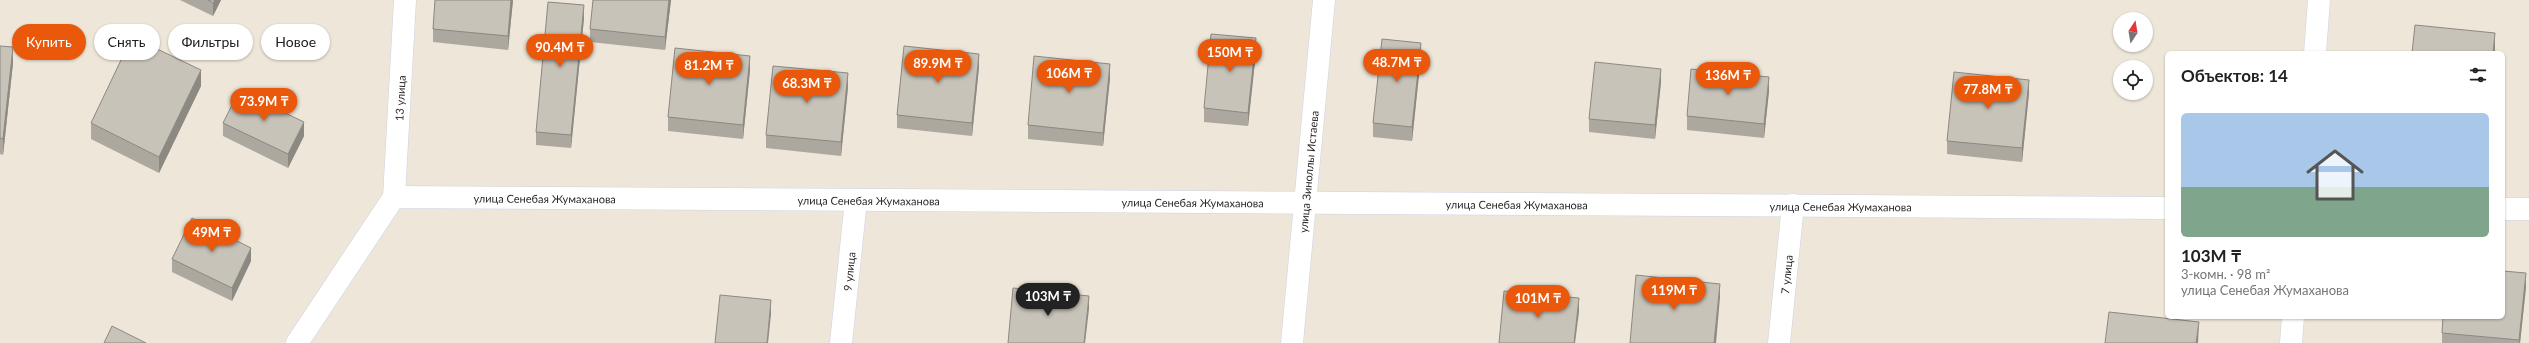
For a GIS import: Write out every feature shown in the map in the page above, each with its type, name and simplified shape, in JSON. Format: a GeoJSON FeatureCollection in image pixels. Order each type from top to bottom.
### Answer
{"type":"FeatureCollection","features":[{"type":"Feature","properties":{"kind":"street","name":"13 улица"},"geometry":{"type":"LineString","coordinates":[[394,197],[405,0]]}},
{"type":"Feature","properties":{"kind":"street","name":"улица Зиноллы Истаева"},"geometry":{"type":"LineString","coordinates":[[1292,343],[1324,0]]}},
{"type":"Feature","properties":{"kind":"street"},"geometry":{"type":"LineString","coordinates":[[2315,51],[2320,0]]}},
{"type":"Feature","properties":{"kind":"street","name":"улица Сенебая Жумаханова"},"geometry":{"type":"LineString","coordinates":[[394,197],[2165,208]]}},
{"type":"Feature","properties":{"kind":"street"},"geometry":{"type":"LineString","coordinates":[[298,343],[394,197]]}},
{"type":"Feature","properties":{"kind":"street","name":"9 улица"},"geometry":{"type":"LineString","coordinates":[[841,343],[856,200]]}},
{"type":"Feature","properties":{"kind":"street","name":"7 улица"},"geometry":{"type":"LineString","coordinates":[[1778,343],[1793,205]]}},
{"type":"Feature","properties":{"kind":"street"},"geometry":{"type":"LineString","coordinates":[[2505,209],[2529,209]]}},
{"type":"Feature","properties":{"kind":"street"},"geometry":{"type":"LineString","coordinates":[[2291,343],[2293,319]]}},
{"type":"Feature","properties":{"kind":"building"},"geometry":{"type":"Polygon","coordinates":[[[208,0],[215,0],[213,3],[208,0]]]}},
{"type":"Feature","properties":{"kind":"building"},"geometry":{"type":"Polygon","coordinates":[[[435,0],[511,0],[508,36],[433,29],[435,0]]]}},
{"type":"Feature","properties":{"kind":"building"},"geometry":{"type":"Polygon","coordinates":[[[593,0],[669,0],[665,37],[590,29],[593,0]]]}},
{"type":"Feature","properties":{"kind":"building"},"geometry":{"type":"Polygon","coordinates":[[[548,2],[584,5],[571,135],[536,132],[548,2]]]}},
{"type":"Feature","properties":{"kind":"building"},"geometry":{"type":"Polygon","coordinates":[[[2415,25],[2495,33],[2493,51],[2412,51],[2415,25]]]}},
{"type":"Feature","properties":{"kind":"building"},"geometry":{"type":"Polygon","coordinates":[[[1211,34],[1256,38],[1248,113],[1204,108],[1211,34]]]}},
{"type":"Feature","properties":{"kind":"building"},"geometry":{"type":"Polygon","coordinates":[[[1382,39],[1421,43],[1412,127],[1373,123],[1382,39]]]}},
{"type":"Feature","properties":{"kind":"building"},"geometry":{"type":"Polygon","coordinates":[[[0,46],[12,47],[12,56],[3,139],[0,138],[0,46]]]}},
{"type":"Feature","properties":{"kind":"building"},"geometry":{"type":"Polygon","coordinates":[[[904,46],[979,54],[972,123],[897,115],[904,46]]]}},
{"type":"Feature","properties":{"kind":"building"},"geometry":{"type":"Polygon","coordinates":[[[675,48],[750,56],[743,125],[668,117],[675,48]]]}},
{"type":"Feature","properties":{"kind":"building"},"geometry":{"type":"Polygon","coordinates":[[[160,50],[168,54],[168,60],[180,60],[201,70],[159,157],[91,123],[121,60],[160,60],[160,50]]]}},
{"type":"Feature","properties":{"kind":"building"},"geometry":{"type":"Polygon","coordinates":[[[1034,56],[1110,64],[1103,133],[1028,125],[1034,56]]]}},
{"type":"Feature","properties":{"kind":"building"},"geometry":{"type":"Polygon","coordinates":[[[1595,62],[1661,69],[1655,125],[1589,119],[1595,62]]]}},
{"type":"Feature","properties":{"kind":"building"},"geometry":{"type":"Polygon","coordinates":[[[773,66],[848,73],[841,142],[766,135],[773,66]]]}},
{"type":"Feature","properties":{"kind":"building"},"geometry":{"type":"Polygon","coordinates":[[[1691,69],[1769,77],[1764,124],[1687,116],[1691,69]]]}},
{"type":"Feature","properties":{"kind":"building"},"geometry":{"type":"Polygon","coordinates":[[[1954,72],[2029,80],[2022,148],[1947,141],[1954,72]]]}},
{"type":"Feature","properties":{"kind":"building"},"geometry":{"type":"Polygon","coordinates":[[[239,91],[304,122],[288,154],[223,123],[239,91]]]}},
{"type":"Feature","properties":{"kind":"building"},"geometry":{"type":"Polygon","coordinates":[[[192,218],[251,248],[232,288],[172,259],[192,218]]]}},
{"type":"Feature","properties":{"kind":"building"},"geometry":{"type":"Polygon","coordinates":[[[2505,271],[2526,273],[2519,340],[2442,333],[2443,319],[2505,319],[2505,271]]]}},
{"type":"Feature","properties":{"kind":"building"},"geometry":{"type":"Polygon","coordinates":[[[1636,275],[1720,284],[1714,343],[1630,343],[1636,275]]]}},
{"type":"Feature","properties":{"kind":"building"},"geometry":{"type":"Polygon","coordinates":[[[1013,288],[1089,296],[1084,343],[1008,343],[1013,288]]]}},
{"type":"Feature","properties":{"kind":"building"},"geometry":{"type":"Polygon","coordinates":[[[1504,291],[1579,298],[1574,343],[1499,343],[1504,291]]]}},
{"type":"Feature","properties":{"kind":"building"},"geometry":{"type":"Polygon","coordinates":[[[720,295],[771,300],[767,343],[715,343],[720,295]]]}},
{"type":"Feature","properties":{"kind":"building"},"geometry":{"type":"Polygon","coordinates":[[[2109,312],[2199,322],[2196,343],[2105,343],[2109,312]]]}},
{"type":"Feature","properties":{"kind":"building"},"geometry":{"type":"Polygon","coordinates":[[[112,326],[146,343],[104,343],[112,326]]]}}]}
